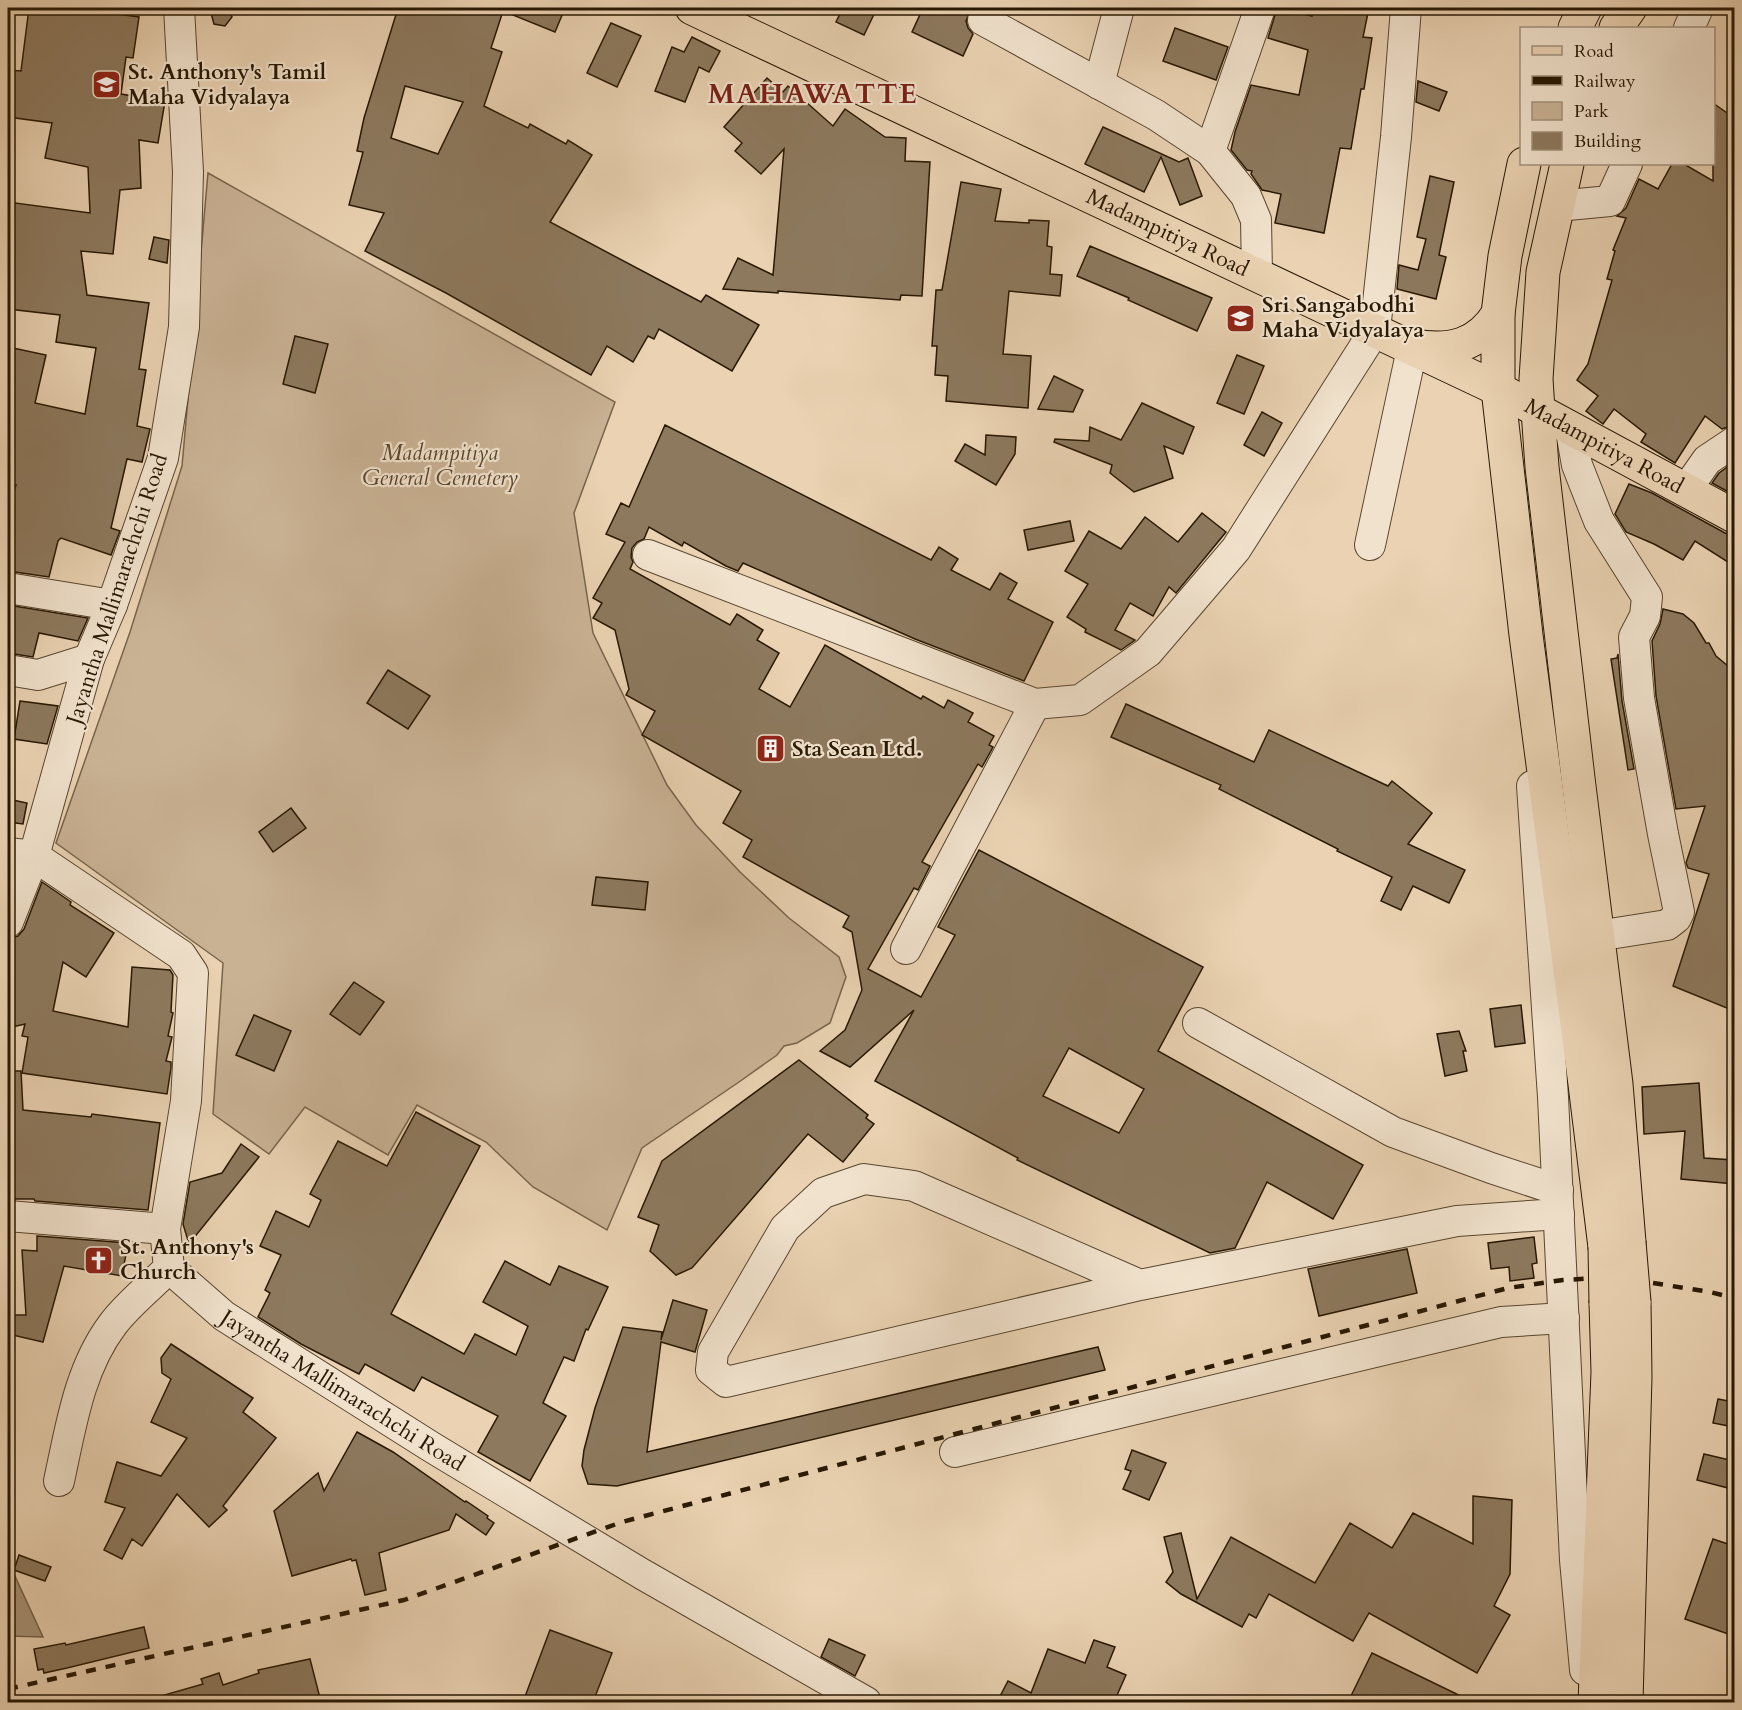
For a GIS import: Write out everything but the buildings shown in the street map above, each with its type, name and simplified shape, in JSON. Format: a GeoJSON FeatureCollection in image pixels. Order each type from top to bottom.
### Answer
{"type":"FeatureCollection","features":[{"type":"Feature","properties":{"kind":"main road","name":"Madampitiya Road"},"geometry":{"type":"LineString","coordinates":[[692,8],[1498,389],[1580,436],[1734,516]]}},
{"type":"Feature","properties":{"kind":"main road"},"geometry":{"type":"LineString","coordinates":[[1576,27],[1585,8]]}},
{"type":"Feature","properties":{"kind":"main road"},"geometry":{"type":"LineString","coordinates":[[1617,27],[1630,8]]}},
{"type":"Feature","properties":{"kind":"main road"},"geometry":{"type":"LineString","coordinates":[[1524,165],[1505,256],[1498,314],[1498,389],[1526,635],[1584,1073],[1617,1244]]}},
{"type":"Feature","properties":{"kind":"main road"},"geometry":{"type":"LineString","coordinates":[[1567,165],[1543,272],[1536,379],[1542,467],[1616,1084],[1617,1244],[1620,1303],[1635,1388],[1626,1702]]}},
{"type":"Feature","properties":{"kind":"main road"},"geometry":{"type":"LineString","coordinates":[[1397,341],[1440,348],[1465,344],[1489,329],[1498,314]]}},
{"type":"Feature","properties":{"kind":"main road"},"geometry":{"type":"LineString","coordinates":[[1542,467],[1555,447],[1580,436]]}},
{"type":"Feature","properties":{"kind":"main road"},"geometry":{"type":"LineString","coordinates":[[1595,1702],[1608,1372],[1620,1303]]}},
{"type":"Feature","properties":{"kind":"street","name":"Jayantha Mallimarachchi Road"},"geometry":{"type":"LineString","coordinates":[[8,922],[21,854],[89,659],[112,605],[163,458],[184,327],[188,172],[179,8]]}},
{"type":"Feature","properties":{"kind":"street"},"geometry":{"type":"LineString","coordinates":[[1099,84],[1119,8]]}},
{"type":"Feature","properties":{"kind":"street"},"geometry":{"type":"LineString","coordinates":[[1210,151],[1260,8]]}},
{"type":"Feature","properties":{"kind":"street"},"geometry":{"type":"LineString","coordinates":[[1370,545],[1397,341],[1396,137],[1406,8]]}},
{"type":"Feature","properties":{"kind":"street"},"geometry":{"type":"LineString","coordinates":[[1689,27],[1698,8]]}},
{"type":"Feature","properties":{"kind":"street"},"geometry":{"type":"LineString","coordinates":[[983,20],[1156,115],[1210,151],[1246,196],[1256,220],[1257,274]]}},
{"type":"Feature","properties":{"kind":"street"},"geometry":{"type":"LineString","coordinates":[[1557,206],[1610,201],[1627,165]]}},
{"type":"Feature","properties":{"kind":"street"},"geometry":{"type":"LineString","coordinates":[[648,555],[1035,704],[1080,700],[1148,652],[1236,549],[1397,341]]}},
{"type":"Feature","properties":{"kind":"street"},"geometry":{"type":"LineString","coordinates":[[1580,436],[1577,465],[1599,521],[1647,597],[1645,616],[1634,637],[1639,698],[1679,912],[1676,918],[1667,925],[1597,936]]}},
{"type":"Feature","properties":{"kind":"street"},"geometry":{"type":"LineString","coordinates":[[1686,490],[1707,460],[1734,442]]}},
{"type":"Feature","properties":{"kind":"street"},"geometry":{"type":"LineString","coordinates":[[8,588],[112,605]]}},
{"type":"Feature","properties":{"kind":"street"},"geometry":{"type":"LineString","coordinates":[[1526,635],[1528,728],[1559,1202],[1575,1560],[1588,1702]]}},
{"type":"Feature","properties":{"kind":"street"},"geometry":{"type":"LineString","coordinates":[[8,670],[38,675],[89,659]]}},
{"type":"Feature","properties":{"kind":"street"},"geometry":{"type":"LineString","coordinates":[[906,949],[1035,704]]}},
{"type":"Feature","properties":{"kind":"street"},"geometry":{"type":"LineString","coordinates":[[21,854],[181,955],[193,974],[186,1101],[165,1229],[169,1268],[114,1322],[95,1351],[76,1400],[59,1481]]}},
{"type":"Feature","properties":{"kind":"street"},"geometry":{"type":"LineString","coordinates":[[1198,1023],[1394,1132],[1491,1168],[1559,1202]]}},
{"type":"Feature","properties":{"kind":"street"},"geometry":{"type":"LineString","coordinates":[[1140,1285],[914,1186],[864,1179],[823,1193],[785,1228],[713,1352],[711,1370],[726,1382],[1140,1285],[1559,1202]]}},
{"type":"Feature","properties":{"kind":"street"},"geometry":{"type":"LineString","coordinates":[[8,1216],[165,1229]]}},
{"type":"Feature","properties":{"kind":"street","name":"Jayantha Mallimarachchi Road"},"geometry":{"type":"LineString","coordinates":[[169,1268],[224,1316],[433,1448],[642,1574],[832,1695],[866,1702]]}},
{"type":"Feature","properties":{"kind":"street"},"geometry":{"type":"LineString","coordinates":[[955,1452],[1501,1322],[1564,1318]]}},
{"type":"Feature","properties":{"kind":"green space","name":"Madampitiya General Cemetery"},"geometry":{"type":"Polygon","coordinates":[[[208,173],[615,402],[574,513],[593,633],[667,785],[696,825],[740,872],[789,918],[839,957],[846,977],[830,1023],[797,1043],[784,1046],[777,1055],[642,1148],[607,1230],[533,1187],[486,1142],[417,1105],[388,1155],[305,1107],[269,1154],[213,1114],[223,963],[56,843],[130,632],[182,466],[208,173]]]}},
{"type":"Feature","properties":{"kind":"shaded area"},"geometry":{"type":"Polygon","coordinates":[[[8,1561],[43,1637],[8,1636],[8,1561]]]}},
{"type":"Feature","properties":{"kind":"railway"},"geometry":{"type":"LineString","coordinates":[[8,1689],[404,1600],[622,1522],[1508,1288],[1563,1280],[1615,1277],[1734,1298]]}},
{"type":"Feature","properties":{"kind":"place","name":"St. Anthony's Tamil Maha Vidyalaya"},"geometry":{"type":"Point","coordinates":[107,85]}},
{"type":"Feature","properties":{"kind":"place","name":"Sri Sangabodhi Maha Vidyalaya"},"geometry":{"type":"Point","coordinates":[1241,318]}},
{"type":"Feature","properties":{"kind":"place","name":"Sta Sean Ltd."},"geometry":{"type":"Point","coordinates":[771,749]}},
{"type":"Feature","properties":{"kind":"place","name":"St. Anthony's Church"},"geometry":{"type":"Point","coordinates":[99,1260]}},
{"type":"Feature","properties":{"kind":"district","name":"MAHAWATTE"},"geometry":{"type":"Point","coordinates":[813,94]}}]}
